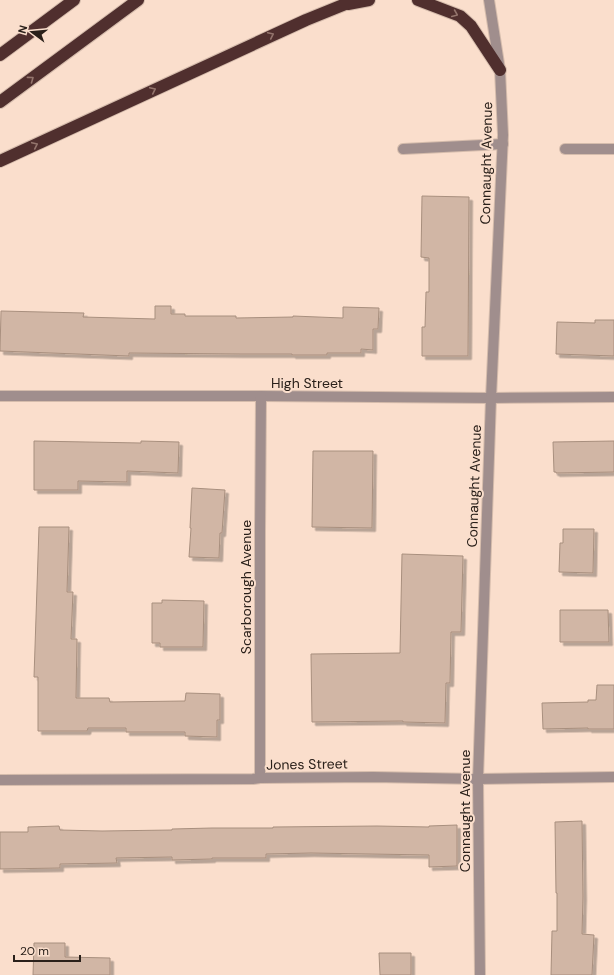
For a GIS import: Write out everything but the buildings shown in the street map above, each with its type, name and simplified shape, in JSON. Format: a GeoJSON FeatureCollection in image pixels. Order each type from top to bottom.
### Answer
{"type":"FeatureCollection","features":[{"type":"Feature","properties":{"kind":"highway"},"geometry":{"type":"LineString","coordinates":[[0,55],[74,0]]}},
{"type":"Feature","properties":{"kind":"highway"},"geometry":{"type":"LineString","coordinates":[[0,102],[138,0]]}},
{"type":"Feature","properties":{"kind":"highway"},"geometry":{"type":"LineString","coordinates":[[0,161],[306,20],[355,0]]}},
{"type":"Feature","properties":{"kind":"highway"},"geometry":{"type":"LineString","coordinates":[[343,6],[370,0]]}},
{"type":"Feature","properties":{"kind":"highway"},"geometry":{"type":"LineString","coordinates":[[418,0],[460,16],[471,26],[500,70]]}},
{"type":"Feature","properties":{"kind":"street","name":"Connaught Avenue"},"geometry":{"type":"LineString","coordinates":[[480,975],[478,779],[491,398],[503,144],[500,70],[489,0]]}},
{"type":"Feature","properties":{"kind":"street"},"geometry":{"type":"LineString","coordinates":[[403,149],[503,144]]}},
{"type":"Feature","properties":{"kind":"street"},"geometry":{"type":"LineString","coordinates":[[565,149],[614,149]]}},
{"type":"Feature","properties":{"kind":"street","name":"High Street"},"geometry":{"type":"LineString","coordinates":[[0,396],[491,398],[614,397]]}},
{"type":"Feature","properties":{"kind":"street","name":"Scarborough Avenue"},"geometry":{"type":"LineString","coordinates":[[260,778],[261,396]]}},
{"type":"Feature","properties":{"kind":"street","name":"Jones Street"},"geometry":{"type":"LineString","coordinates":[[0,780],[253,780],[260,778],[373,777],[478,779],[614,777]]}}]}
